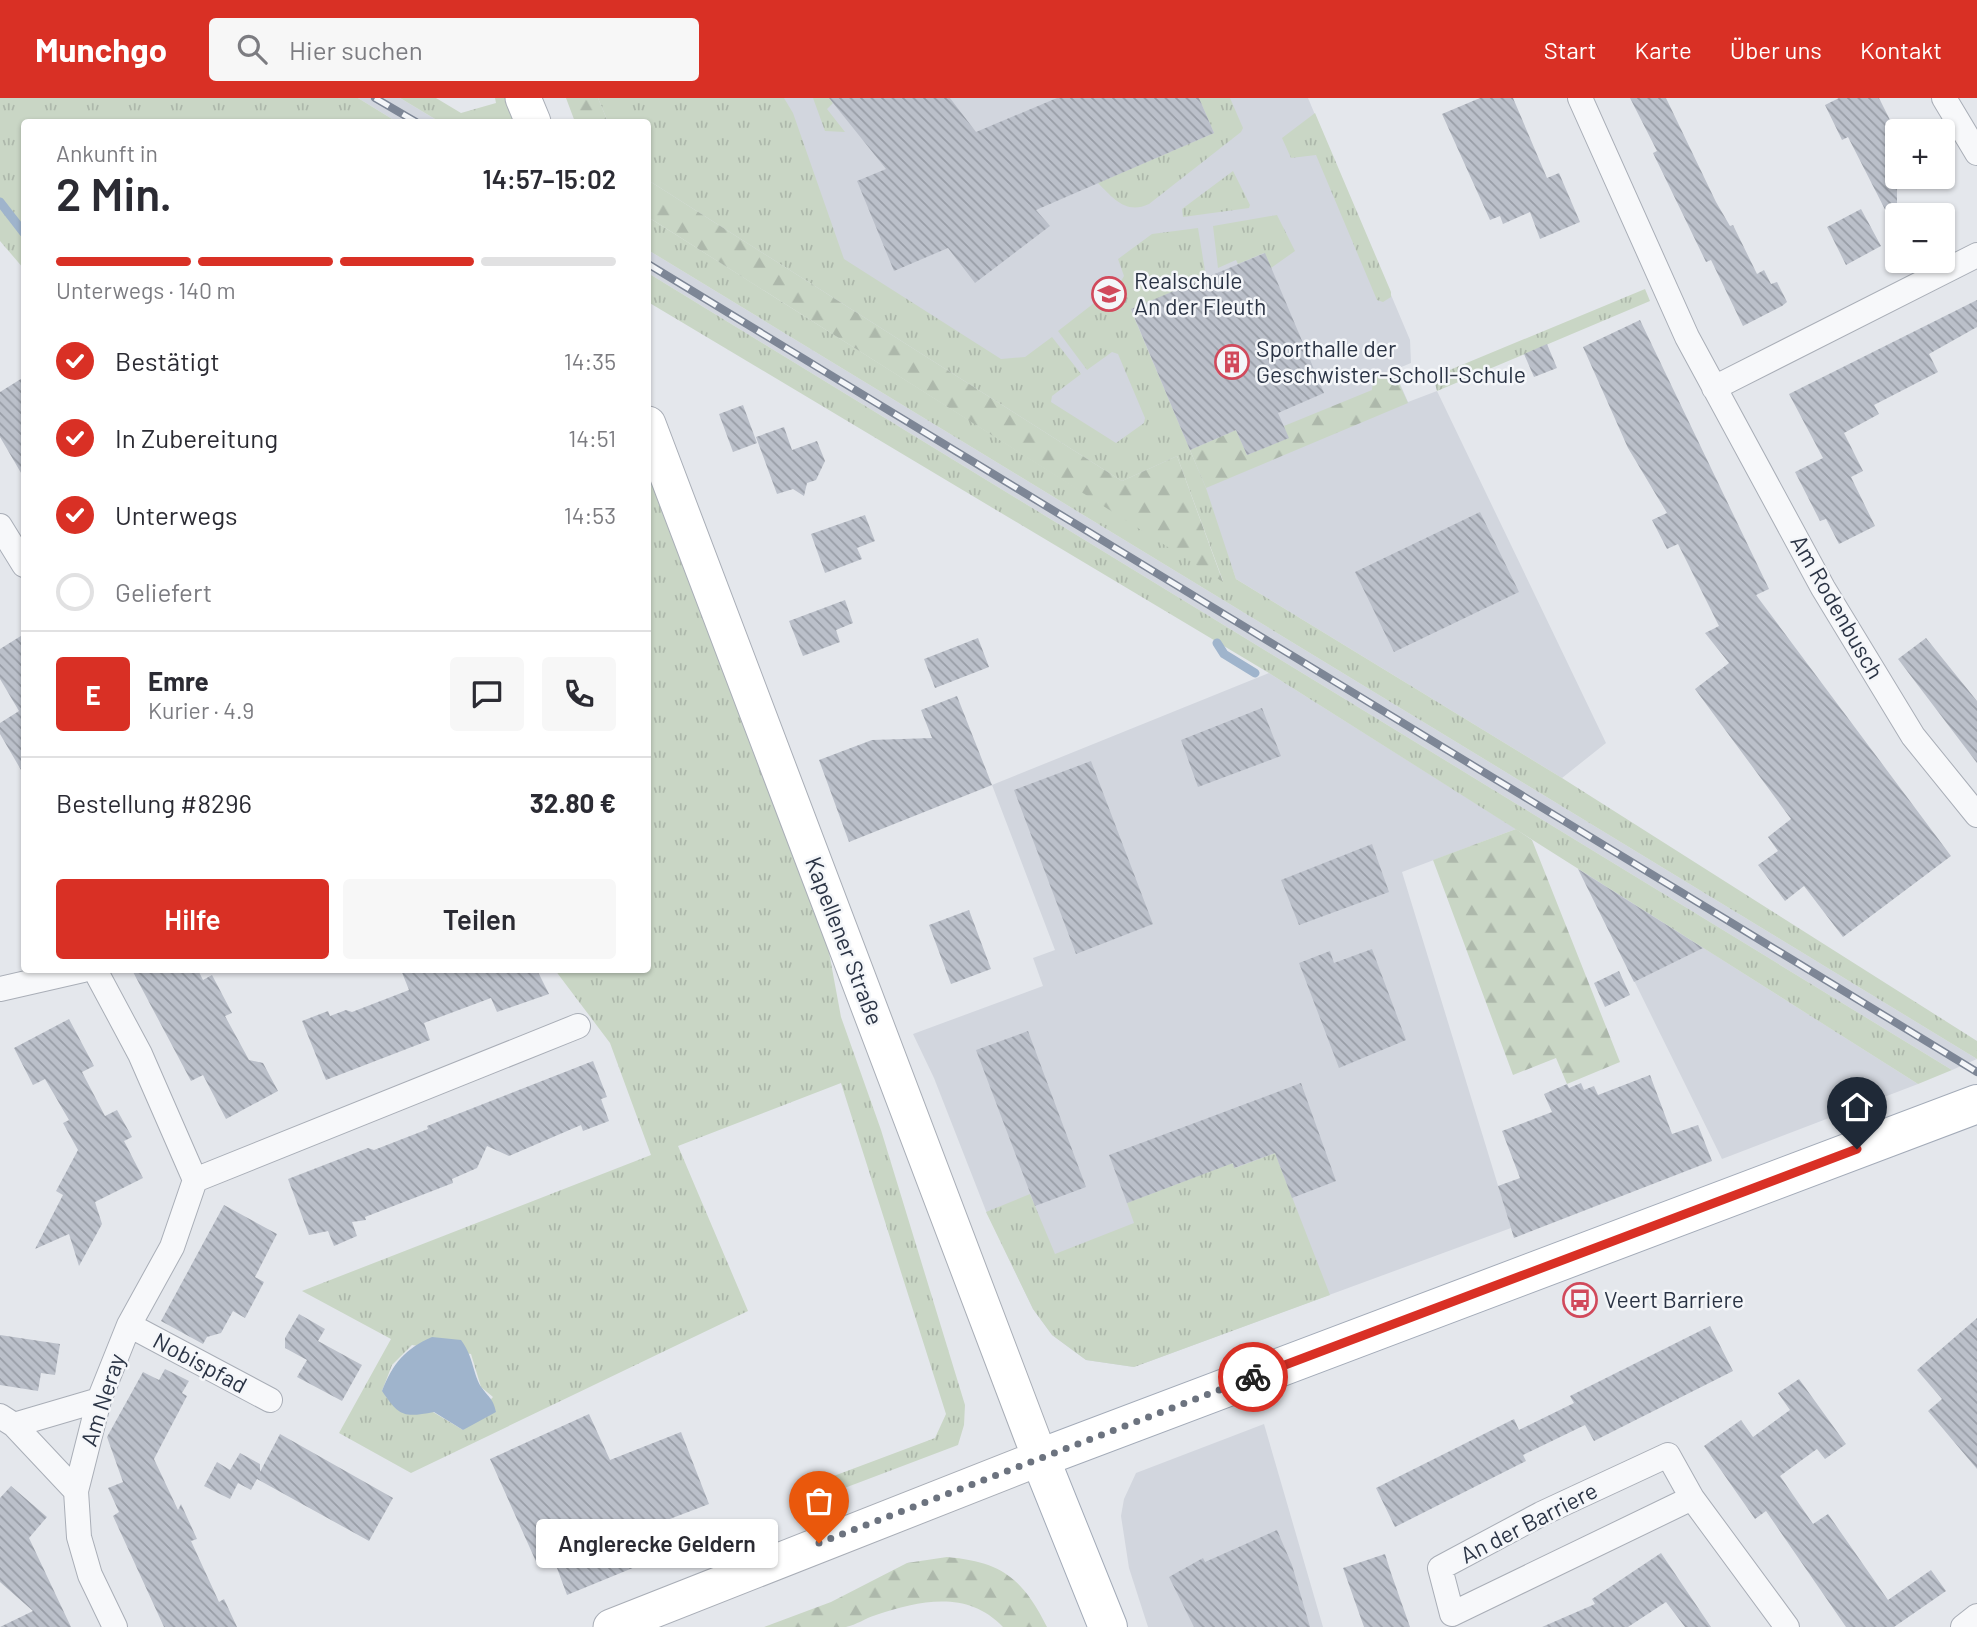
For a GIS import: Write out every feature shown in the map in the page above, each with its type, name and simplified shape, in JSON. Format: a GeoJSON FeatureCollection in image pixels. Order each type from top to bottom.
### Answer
{"type":"FeatureCollection","features":[{"type":"Feature","properties":{"kind":"main road"},"geometry":{"type":"LineString","coordinates":[[523,98],[532,119]]}},
{"type":"Feature","properties":{"kind":"main road","name":"Kapellener Straße"},"geometry":{"type":"LineString","coordinates":[[651,432],[1040,1458]]}},
{"type":"Feature","properties":{"kind":"main road"},"geometry":{"type":"LineString","coordinates":[[611,1627],[1040,1458],[1977,1104]]}},
{"type":"Feature","properties":{"kind":"main road"},"geometry":{"type":"LineString","coordinates":[[1040,1458],[1108,1627]]}},
{"type":"Feature","properties":{"kind":"street","name":"Am Rodenbusch"},"geometry":{"type":"LineString","coordinates":[[1580,98],[1660,281],[1714,388],[1823,588],[1906,725],[1977,815]]}},
{"type":"Feature","properties":{"kind":"street"},"geometry":{"type":"LineString","coordinates":[[1944,98],[1977,153]]}},
{"type":"Feature","properties":{"kind":"street"},"geometry":{"type":"LineString","coordinates":[[1714,388],[1977,256]]}},
{"type":"Feature","properties":{"kind":"street"},"geometry":{"type":"LineString","coordinates":[[0,526],[21,560]]}},
{"type":"Feature","properties":{"kind":"street"},"geometry":{"type":"LineString","coordinates":[[0,989],[70,973]]}},
{"type":"Feature","properties":{"kind":"street"},"geometry":{"type":"LineString","coordinates":[[97,973],[140,1054],[195,1180],[578,1026]]}},
{"type":"Feature","properties":{"kind":"street","name":"Am Neray"},"geometry":{"type":"LineString","coordinates":[[115,1627],[90,1575],[79,1537],[76,1491],[99,1400],[129,1325],[172,1247],[195,1180]]}},
{"type":"Feature","properties":{"kind":"street","name":"Nobispfad"},"geometry":{"type":"LineString","coordinates":[[129,1325],[270,1400]]}},
{"type":"Feature","properties":{"kind":"street"},"geometry":{"type":"LineString","coordinates":[[7,1420],[99,1400]]}},
{"type":"Feature","properties":{"kind":"street"},"geometry":{"type":"LineString","coordinates":[[7,1420],[76,1491]]}},
{"type":"Feature","properties":{"kind":"street","name":"An der Barriere"},"geometry":{"type":"LineString","coordinates":[[1692,1498],[1452,1614],[1440,1568],[1541,1514],[1668,1455],[1692,1498],[1787,1627]]}},
{"type":"Feature","properties":{"kind":"street"},"geometry":{"type":"LineString","coordinates":[[1963,1627],[1977,1616]]}},
{"type":"Feature","properties":{"kind":"shaded area"},"geometry":{"type":"Polygon","coordinates":[[[358,98],[400,98],[435,119],[392,119],[358,98]]]}},
{"type":"Feature","properties":{"kind":"shaded area","name":"Realschule An der Fleuth"},"geometry":{"type":"Polygon","coordinates":[[[598,98],[1308,98],[1410,340],[1411,363],[1394,370],[1408,402],[1437,391],[1606,743],[1562,778],[1236,579],[1191,450],[1122,481],[651,182],[651,119],[607,119],[598,98]]]}},
{"type":"Feature","properties":{"kind":"shaded area"},"geometry":{"type":"Polygon","coordinates":[[[651,252],[1977,1059],[1952,1070],[651,275],[651,252]]]}},
{"type":"Feature","properties":{"kind":"shaded area"},"geometry":{"type":"Polygon","coordinates":[[[1269,673],[1516,829],[1402,872],[1511,1228],[1134,1367],[1086,1360],[1052,1335],[1033,1309],[986,1211],[934,1078],[913,1034],[1043,986],[1033,958],[1055,950],[992,785],[1269,673]]]}},
{"type":"Feature","properties":{"kind":"shaded area"},"geometry":{"type":"Polygon","coordinates":[[[1579,869],[1606,886],[1918,1084],[1722,1159],[1579,869]]]}},
{"type":"Feature","properties":{"kind":"shaded area"},"geometry":{"type":"Polygon","coordinates":[[[1264,1424],[1323,1627],[1148,1627],[1129,1568],[1121,1516],[1124,1499],[1136,1473],[1264,1424]]]}},
{"type":"Feature","properties":{"kind":"green space"},"geometry":{"type":"Polygon","coordinates":[[[0,98],[358,98],[392,119],[21,119],[21,266],[0,241],[0,98]]]}},
{"type":"Feature","properties":{"kind":"green space"},"geometry":{"type":"Polygon","coordinates":[[[400,98],[436,98],[461,113],[496,103],[495,98],[509,98],[518,119],[435,119],[400,98]]]}},
{"type":"Feature","properties":{"kind":"green space"},"geometry":{"type":"Polygon","coordinates":[[[566,98],[598,98],[607,119],[574,119],[566,98]]]}},
{"type":"Feature","properties":{"kind":"green space"},"geometry":{"type":"Polygon","coordinates":[[[598,98],[784,98],[793,113],[844,259],[1001,359],[1025,357],[1052,337],[1081,374],[1052,396],[1051,402],[1116,443],[1144,423],[1145,418],[1118,354],[1112,352],[1087,370],[1058,331],[1120,283],[1124,276],[1118,259],[1152,234],[1198,228],[1206,277],[1131,310],[1206,488],[1236,579],[1562,778],[1977,1041],[1977,1059],[651,252],[651,219],[1223,581],[1177,456],[1122,481],[651,182],[651,119],[607,119],[598,98]]]}},
{"type":"Feature","properties":{"kind":"green space"},"geometry":{"type":"Polygon","coordinates":[[[813,98],[829,98],[833,103],[827,109],[845,132],[825,131],[813,98]]]}},
{"type":"Feature","properties":{"kind":"green space"},"geometry":{"type":"Polygon","coordinates":[[[1199,98],[1230,98],[1243,128],[1241,132],[1149,204],[1141,207],[1120,203],[1098,183],[1214,133],[1199,98]]]}},
{"type":"Feature","properties":{"kind":"green space"},"geometry":{"type":"Polygon","coordinates":[[[1315,113],[1391,292],[1391,297],[1383,302],[1377,300],[1316,155],[1291,158],[1282,138],[1315,113]]]}},
{"type":"Feature","properties":{"kind":"green space"},"geometry":{"type":"Polygon","coordinates":[[[1233,171],[1250,205],[1249,208],[1183,217],[1182,209],[1233,171]]]}},
{"type":"Feature","properties":{"kind":"green space"},"geometry":{"type":"Polygon","coordinates":[[[651,182],[1122,481],[1177,456],[1223,582],[651,219],[651,182]]]}},
{"type":"Feature","properties":{"kind":"green space"},"geometry":{"type":"Polygon","coordinates":[[[1277,215],[1295,251],[1271,268],[1264,253],[1238,264],[1236,260],[1218,268],[1213,226],[1277,215]]]}},
{"type":"Feature","properties":{"kind":"green space"},"geometry":{"type":"Polygon","coordinates":[[[651,275],[1952,1070],[1918,1084],[1269,673],[651,304],[651,275]]]}},
{"type":"Feature","properties":{"kind":"green space"},"geometry":{"type":"Polygon","coordinates":[[[1645,289],[1650,301],[1437,391],[1434,380],[1440,374],[1645,289]]]}},
{"type":"Feature","properties":{"kind":"green space"},"geometry":{"type":"Polygon","coordinates":[[[1393,370],[1408,403],[1206,488],[1190,450],[1236,430],[1247,455],[1288,438],[1284,426],[1372,390],[1373,378],[1393,370]]]}},
{"type":"Feature","properties":{"kind":"green space"},"geometry":{"type":"Polygon","coordinates":[[[651,479],[828,947],[841,1017],[881,1130],[965,1405],[964,1425],[958,1445],[805,1503],[799,1489],[935,1438],[946,1414],[841,1083],[678,1146],[748,1311],[411,1473],[339,1433],[391,1339],[302,1291],[651,1155],[610,1043],[557,973],[651,973],[651,479]],[[412,1345],[392,1365],[382,1391],[433,1412],[463,1430],[493,1397],[481,1387],[471,1354],[412,1345]]]}},
{"type":"Feature","properties":{"kind":"green space"},"geometry":{"type":"Polygon","coordinates":[[[1516,829],[1532,840],[1620,1062],[1567,1084],[1556,1058],[1513,1075],[1433,860],[1516,829]]]}},
{"type":"Feature","properties":{"kind":"green space"},"geometry":{"type":"Polygon","coordinates":[[[1275,1153],[1330,1295],[1134,1367],[1086,1360],[1052,1335],[1033,1309],[986,1212],[1030,1194],[1055,1254],[1134,1223],[1127,1203],[1232,1163],[1235,1168],[1275,1153]]]}},
{"type":"Feature","properties":{"kind":"green space"},"geometry":{"type":"Polygon","coordinates":[[[947,1557],[982,1563],[1008,1576],[1029,1596],[1047,1627],[1003,1627],[975,1607],[959,1603],[927,1602],[872,1616],[846,1627],[764,1627],[831,1602],[907,1563],[947,1557]]]}},
{"type":"Feature","properties":{"kind":"water"},"geometry":{"type":"Polygon","coordinates":[[[432,1337],[461,1340],[479,1383],[492,1401],[496,1412],[463,1430],[434,1412],[408,1415],[393,1406],[382,1391],[391,1372],[407,1352],[432,1337]]]}},
{"type":"Feature","properties":{"kind":"building"},"geometry":{"type":"Polygon","coordinates":[[[829,98],[950,98],[976,132],[1057,98],[1199,98],[1214,133],[1036,210],[1050,226],[975,283],[948,248],[894,271],[857,181],[886,169],[829,98]]]}},
{"type":"Feature","properties":{"kind":"building"},"geometry":{"type":"Polygon","coordinates":[[[1480,98],[1513,98],[1547,178],[1559,173],[1580,222],[1540,239],[1530,212],[1503,224],[1500,216],[1490,220],[1442,114],[1480,98]]]}},
{"type":"Feature","properties":{"kind":"building"},"geometry":{"type":"Polygon","coordinates":[[[1630,98],[1666,98],[1716,202],[1730,226],[1733,225],[1757,274],[1764,270],[1771,284],[1777,282],[1787,302],[1782,306],[1743,326],[1711,260],[1706,262],[1653,153],[1657,151],[1630,98]]]}},
{"type":"Feature","properties":{"kind":"building"},"geometry":{"type":"Polygon","coordinates":[[[1839,98],[1879,98],[1890,119],[1885,119],[1885,189],[1897,189],[1897,203],[1885,203],[1885,209],[1848,137],[1842,140],[1825,105],[1839,98]]]}},
{"type":"Feature","properties":{"kind":"building"},"geometry":{"type":"Polygon","coordinates":[[[1861,209],[1881,246],[1846,265],[1827,227],[1861,209]]]}},
{"type":"Feature","properties":{"kind":"building","name":"Sporthalle der Geschwister-Scholl-Schule"},"geometry":{"type":"Polygon","coordinates":[[[1265,253],[1324,393],[1278,413],[1289,438],[1247,455],[1236,430],[1190,450],[1131,309],[1265,253]]]}},
{"type":"Feature","properties":{"kind":"building"},"geometry":{"type":"Polygon","coordinates":[[[1977,300],[1977,327],[1929,354],[1938,372],[1874,405],[1879,414],[1844,433],[1863,471],[1851,477],[1875,526],[1839,544],[1826,519],[1820,521],[1795,472],[1823,458],[1789,394],[1977,300]]]}},
{"type":"Feature","properties":{"kind":"building"},"geometry":{"type":"Polygon","coordinates":[[[1640,320],[1769,589],[1756,595],[1951,856],[1843,937],[1804,886],[1785,901],[1758,865],[1778,851],[1768,837],[1791,819],[1695,689],[1729,663],[1705,633],[1719,626],[1678,544],[1667,549],[1652,520],[1667,513],[1628,448],[1583,347],[1640,320]]]}},
{"type":"Feature","properties":{"kind":"building"},"geometry":{"type":"Polygon","coordinates":[[[1547,344],[1557,368],[1534,377],[1524,354],[1547,344]]]}},
{"type":"Feature","properties":{"kind":"building"},"geometry":{"type":"Polygon","coordinates":[[[21,379],[21,473],[0,437],[0,392],[21,379]]]}},
{"type":"Feature","properties":{"kind":"building"},"geometry":{"type":"Polygon","coordinates":[[[743,405],[757,443],[733,452],[719,414],[743,405]]]}},
{"type":"Feature","properties":{"kind":"building"},"geometry":{"type":"Polygon","coordinates":[[[784,427],[792,450],[817,441],[825,461],[816,480],[807,483],[804,496],[793,489],[777,494],[756,437],[784,427]]]}},
{"type":"Feature","properties":{"kind":"building"},"geometry":{"type":"Polygon","coordinates":[[[1480,512],[1519,592],[1394,652],[1355,572],[1480,512]]]}},
{"type":"Feature","properties":{"kind":"building"},"geometry":{"type":"Polygon","coordinates":[[[865,515],[875,541],[857,548],[862,559],[825,573],[811,534],[865,515]]]}},
{"type":"Feature","properties":{"kind":"building"},"geometry":{"type":"Polygon","coordinates":[[[845,600],[853,623],[836,630],[840,642],[803,656],[789,621],[845,600]]]}},
{"type":"Feature","properties":{"kind":"building"},"geometry":{"type":"Polygon","coordinates":[[[21,636],[21,770],[0,734],[0,723],[19,711],[0,679],[0,649],[21,636]]]}},
{"type":"Feature","properties":{"kind":"building"},"geometry":{"type":"Polygon","coordinates":[[[978,638],[989,667],[935,688],[924,659],[978,638]]]}},
{"type":"Feature","properties":{"kind":"building"},"geometry":{"type":"Polygon","coordinates":[[[1926,638],[1977,701],[1977,763],[1898,659],[1926,638]]]}},
{"type":"Feature","properties":{"kind":"building"},"geometry":{"type":"Polygon","coordinates":[[[957,696],[992,785],[849,842],[819,760],[872,740],[932,738],[921,710],[957,696]]]}},
{"type":"Feature","properties":{"kind":"building"},"geometry":{"type":"Polygon","coordinates":[[[1262,708],[1281,756],[1198,787],[1181,740],[1262,708]]]}},
{"type":"Feature","properties":{"kind":"building"},"geometry":{"type":"Polygon","coordinates":[[[1091,761],[1153,924],[1076,954],[1014,790],[1091,761]]]}},
{"type":"Feature","properties":{"kind":"building"},"geometry":{"type":"Polygon","coordinates":[[[1372,844],[1389,892],[1299,925],[1281,880],[1372,844]]]}},
{"type":"Feature","properties":{"kind":"building"},"geometry":{"type":"Polygon","coordinates":[[[1578,869],[1703,948],[1634,982],[1578,869]]]}},
{"type":"Feature","properties":{"kind":"building"},"geometry":{"type":"Polygon","coordinates":[[[969,910],[991,969],[951,984],[929,925],[969,910]]]}},
{"type":"Feature","properties":{"kind":"building"},"geometry":{"type":"Polygon","coordinates":[[[1372,949],[1406,1040],[1339,1068],[1299,963],[1330,951],[1334,963],[1372,949]]]}},
{"type":"Feature","properties":{"kind":"building"},"geometry":{"type":"Polygon","coordinates":[[[1619,971],[1630,995],[1605,1007],[1594,983],[1619,971]]]}},
{"type":"Feature","properties":{"kind":"building"},"geometry":{"type":"Polygon","coordinates":[[[134,973],[200,973],[203,980],[212,975],[232,1013],[225,1016],[249,1060],[263,1063],[278,1091],[226,1119],[203,1075],[191,1081],[134,973]]]}},
{"type":"Feature","properties":{"kind":"building"},"geometry":{"type":"Polygon","coordinates":[[[402,973],[538,973],[549,994],[497,1012],[491,998],[424,1023],[430,1040],[326,1080],[302,1021],[328,1011],[330,1016],[346,1010],[352,1012],[409,990],[402,973]]]}},
{"type":"Feature","properties":{"kind":"building"},"geometry":{"type":"Polygon","coordinates":[[[69,1019],[94,1066],[82,1072],[105,1116],[117,1110],[132,1137],[124,1141],[143,1178],[95,1202],[102,1224],[79,1266],[69,1234],[35,1249],[63,1195],[56,1191],[78,1150],[63,1123],[69,1120],[45,1079],[33,1085],[14,1048],[69,1019]]]}},
{"type":"Feature","properties":{"kind":"building"},"geometry":{"type":"Polygon","coordinates":[[[1028,1031],[1086,1187],[1035,1206],[976,1050],[1028,1031]]]}},
{"type":"Feature","properties":{"kind":"building"},"geometry":{"type":"Polygon","coordinates":[[[593,1061],[607,1097],[601,1099],[609,1121],[583,1131],[581,1125],[509,1156],[487,1146],[477,1168],[452,1179],[453,1183],[365,1217],[366,1220],[352,1222],[357,1236],[334,1246],[328,1231],[309,1235],[288,1179],[368,1148],[374,1150],[428,1129],[427,1126],[593,1061]]]}},
{"type":"Feature","properties":{"kind":"building"},"geometry":{"type":"Polygon","coordinates":[[[1650,1075],[1672,1134],[1698,1125],[1712,1161],[1514,1238],[1498,1186],[1520,1178],[1502,1131],[1552,1112],[1544,1094],[1567,1084],[1569,1088],[1581,1083],[1584,1090],[1594,1086],[1598,1095],[1650,1075]]]}},
{"type":"Feature","properties":{"kind":"building"},"geometry":{"type":"Polygon","coordinates":[[[1301,1083],[1336,1181],[1292,1198],[1275,1153],[1234,1168],[1233,1163],[1127,1203],[1109,1155],[1301,1083]]]}},
{"type":"Feature","properties":{"kind":"building"},"geometry":{"type":"Polygon","coordinates":[[[224,1205],[277,1234],[255,1277],[264,1282],[245,1318],[233,1311],[221,1333],[207,1337],[203,1344],[161,1321],[224,1205]]]}},
{"type":"Feature","properties":{"kind":"building"},"geometry":{"type":"Polygon","coordinates":[[[299,1314],[325,1329],[318,1341],[362,1365],[342,1401],[297,1377],[307,1360],[285,1348],[285,1338],[299,1314]]]}},
{"type":"Feature","properties":{"kind":"building"},"geometry":{"type":"Polygon","coordinates":[[[1977,1318],[1977,1469],[1928,1411],[1942,1399],[1917,1370],[1977,1318]]]}},
{"type":"Feature","properties":{"kind":"building"},"geometry":{"type":"Polygon","coordinates":[[[1710,1326],[1733,1371],[1594,1441],[1585,1425],[1523,1455],[1526,1461],[1395,1527],[1376,1488],[1514,1419],[1519,1430],[1574,1403],[1570,1396],[1710,1326]]]}},
{"type":"Feature","properties":{"kind":"building"},"geometry":{"type":"Polygon","coordinates":[[[0,1335],[60,1344],[55,1375],[41,1373],[38,1391],[0,1385],[0,1335]]]}},
{"type":"Feature","properties":{"kind":"building"},"geometry":{"type":"Polygon","coordinates":[[[165,1369],[189,1381],[182,1393],[187,1396],[154,1459],[178,1510],[181,1504],[197,1539],[191,1541],[219,1602],[224,1599],[237,1627],[164,1627],[113,1516],[119,1512],[108,1488],[123,1482],[107,1437],[143,1372],[159,1380],[165,1369]]]}},
{"type":"Feature","properties":{"kind":"building"},"geometry":{"type":"Polygon","coordinates":[[[1799,1379],[1846,1444],[1825,1459],[1817,1449],[1780,1476],[1813,1524],[1828,1514],[1888,1600],[1931,1570],[1946,1591],[1894,1627],[1846,1627],[1766,1511],[1755,1519],[1704,1446],[1741,1420],[1753,1437],[1790,1410],[1778,1393],[1799,1379]]]}},
{"type":"Feature","properties":{"kind":"building"},"geometry":{"type":"Polygon","coordinates":[[[589,1414],[610,1460],[681,1432],[709,1504],[628,1535],[640,1565],[567,1595],[554,1560],[538,1566],[490,1459],[589,1414]]]}},
{"type":"Feature","properties":{"kind":"building"},"geometry":{"type":"Polygon","coordinates":[[[280,1434],[393,1498],[369,1541],[257,1479],[251,1490],[238,1483],[230,1499],[204,1486],[217,1462],[230,1470],[240,1453],[260,1464],[260,1472],[280,1434]]]}},
{"type":"Feature","properties":{"kind":"building"},"geometry":{"type":"Polygon","coordinates":[[[11,1486],[47,1517],[29,1538],[71,1627],[0,1627],[33,1611],[0,1582],[0,1498],[11,1486]]]}},
{"type":"Feature","properties":{"kind":"building"},"geometry":{"type":"Polygon","coordinates":[[[1277,1530],[1292,1565],[1310,1627],[1194,1627],[1169,1577],[1203,1558],[1205,1562],[1277,1530]]]}},
{"type":"Feature","properties":{"kind":"building"},"geometry":{"type":"Polygon","coordinates":[[[1661,1553],[1711,1627],[1685,1627],[1666,1602],[1628,1627],[1542,1627],[1595,1604],[1592,1599],[1661,1553]]]}},
{"type":"Feature","properties":{"kind":"building"},"geometry":{"type":"Polygon","coordinates":[[[1385,1554],[1410,1627],[1364,1627],[1343,1568],[1385,1554]]]}},
{"type":"Feature","properties":{"kind":"waterway"},"geometry":{"type":"LineString","coordinates":[[0,202],[21,229]]}},
{"type":"Feature","properties":{"kind":"waterway"},"geometry":{"type":"LineString","coordinates":[[1217,643],[1224,654],[1255,673]]}},
{"type":"Feature","properties":{"kind":"railway"},"geometry":{"type":"LineString","coordinates":[[375,98],[411,119]]}},
{"type":"Feature","properties":{"kind":"railway"},"geometry":{"type":"LineString","coordinates":[[651,266],[1977,1072]]}},
{"type":"Feature","properties":{"kind":"way so far"},"geometry":{"type":"LineString","coordinates":[[819,1543],[1253,1377]]}},
{"type":"Feature","properties":{"kind":"place","name":"Realschule An der Fleuth"},"geometry":{"type":"Point","coordinates":[1109,294]}},
{"type":"Feature","properties":{"kind":"place","name":"Sporthalle der Geschwister-Scholl-Schule"},"geometry":{"type":"Point","coordinates":[1232,362]}},
{"type":"Feature","properties":{"kind":"place","name":"Veert Barriere"},"geometry":{"type":"Point","coordinates":[1580,1300]}},
{"type":"Feature","properties":{"kind":"place","name":"Anglerecke Geldern"},"geometry":{"type":"Point","coordinates":[819,1543]}},
{"type":"Feature","properties":{"kind":"route"},"geometry":{"type":"LineString","coordinates":[[1253,1377],[1857,1149]]}}]}
